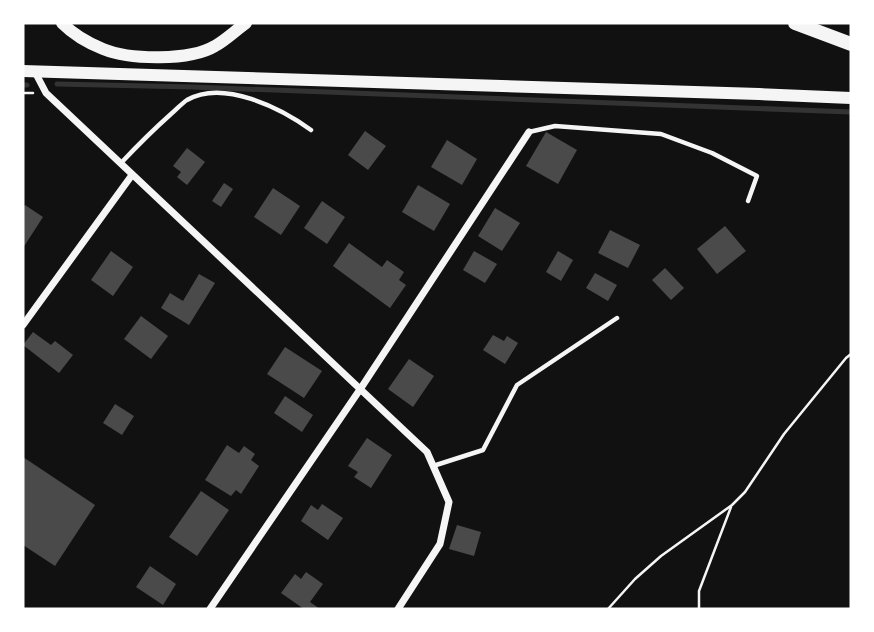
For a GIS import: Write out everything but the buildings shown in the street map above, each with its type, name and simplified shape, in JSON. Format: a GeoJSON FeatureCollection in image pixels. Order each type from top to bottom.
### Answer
{"type":"FeatureCollection","features":[{"type":"Feature","properties":{"kind":"highway"},"geometry":{"type":"LineString","coordinates":[[794,23],[851,44]]}},
{"type":"Feature","properties":{"kind":"main road"},"geometry":{"type":"LineString","coordinates":[[62,23],[72,33],[105,50],[149,58],[185,55],[214,47],[246,23]]}},
{"type":"Feature","properties":{"kind":"main road"},"geometry":{"type":"LineString","coordinates":[[29,71],[851,98]]}},
{"type":"Feature","properties":{"kind":"street"},"geometry":{"type":"LineString","coordinates":[[29,71],[46,93],[427,452],[449,502],[440,544],[398,609]]}},
{"type":"Feature","properties":{"kind":"street"},"geometry":{"type":"LineString","coordinates":[[210,609],[529,132]]}},
{"type":"Feature","properties":{"kind":"street"},"geometry":{"type":"LineString","coordinates":[[23,325],[132,175]]}},
{"type":"Feature","properties":{"kind":"lane"},"geometry":{"type":"LineString","coordinates":[[120,163],[187,100],[211,92],[229,93],[261,102],[291,116],[311,130]]}},
{"type":"Feature","properties":{"kind":"lane"},"geometry":{"type":"LineString","coordinates":[[529,132],[555,126],[661,134],[712,153],[757,176],[748,201]]}},
{"type":"Feature","properties":{"kind":"lane"},"geometry":{"type":"LineString","coordinates":[[433,466],[483,450],[517,385],[617,318]]}},
{"type":"Feature","properties":{"kind":"path"},"geometry":{"type":"LineString","coordinates":[[608,609],[635,579],[661,556],[732,505],[745,492],[784,434],[851,355]]}},
{"type":"Feature","properties":{"kind":"path"},"geometry":{"type":"LineString","coordinates":[[699,609],[699,591],[732,505]]}},
{"type":"Feature","properties":{"kind":"waterway"},"geometry":{"type":"LineString","coordinates":[[57,84],[851,112]]}}]}
